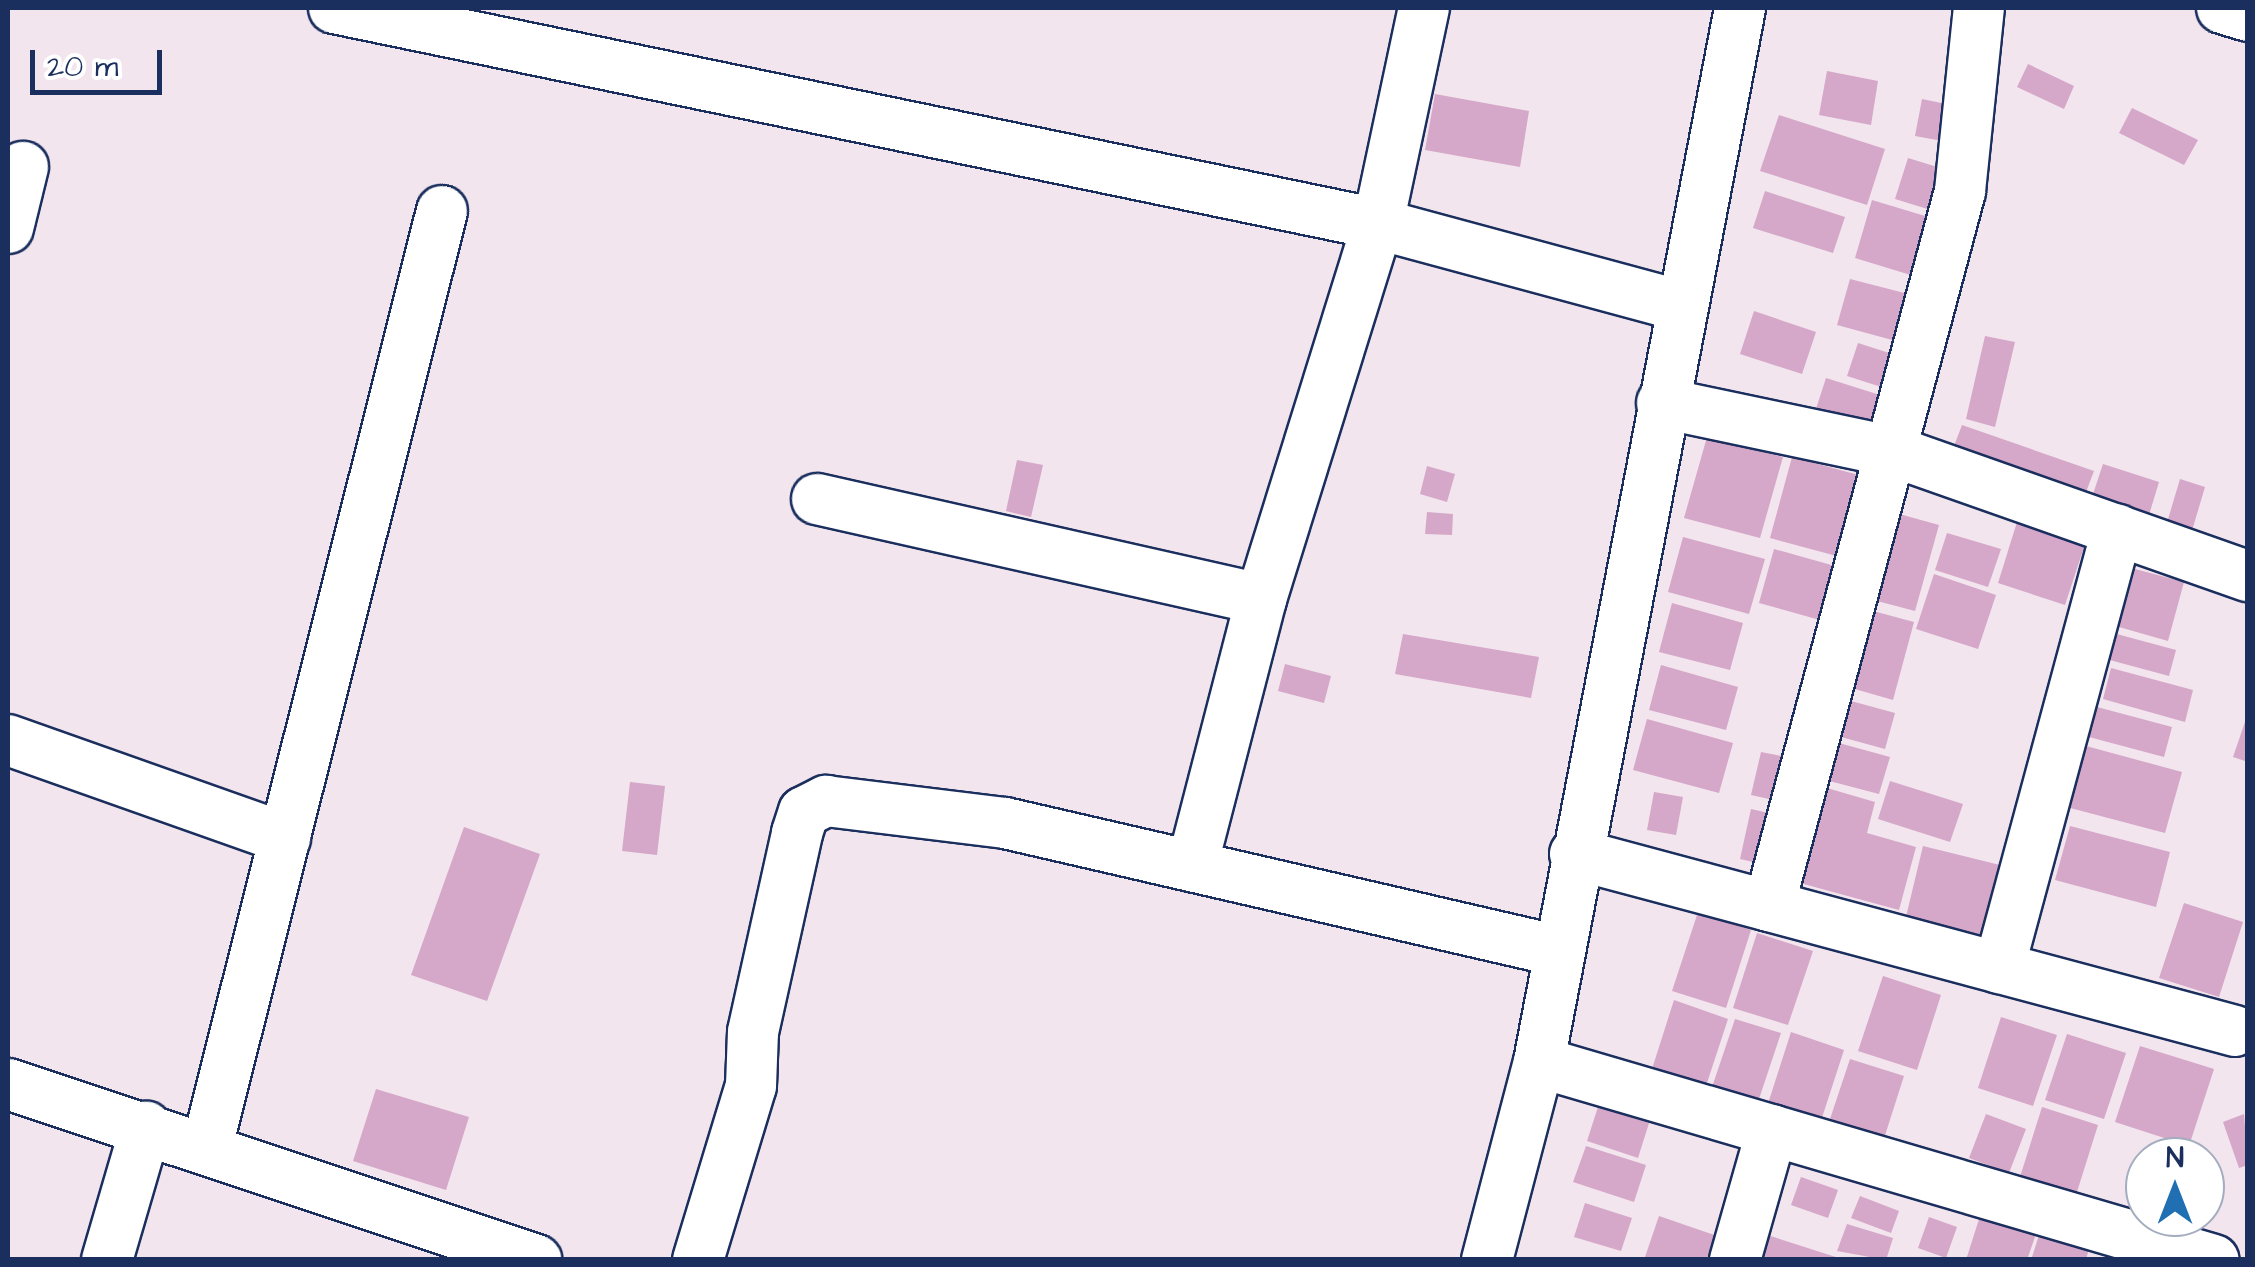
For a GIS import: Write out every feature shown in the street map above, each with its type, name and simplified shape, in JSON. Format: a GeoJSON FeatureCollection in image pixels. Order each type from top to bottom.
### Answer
{"type":"FeatureCollection","features":[{"type":"Feature","properties":{"kind":"street"},"geometry":{"type":"LineString","coordinates":[[334,8],[1378,224],[1681,306]]}},
{"type":"Feature","properties":{"kind":"street"},"geometry":{"type":"LineString","coordinates":[[1192,866],[1261,599],[1378,224],[1424,8]]}},
{"type":"Feature","properties":{"kind":"street"},"geometry":{"type":"LineString","coordinates":[[1486,1260],[1539,1062],[1740,8]]}},
{"type":"Feature","properties":{"kind":"street"},"geometry":{"type":"LineString","coordinates":[[1769,906],[1894,452],[1960,191],[1979,8]]}},
{"type":"Feature","properties":{"kind":"street"},"geometry":{"type":"LineString","coordinates":[[2222,8],[2248,16]]}},
{"type":"Feature","properties":{"kind":"street"},"geometry":{"type":"LineString","coordinates":[[8,228],[23,167]]}},
{"type":"Feature","properties":{"kind":"street"},"geometry":{"type":"LineString","coordinates":[[208,1147],[442,211]]}},
{"type":"Feature","properties":{"kind":"street"},"geometry":{"type":"LineString","coordinates":[[1662,403],[1894,452],[2248,576]]}},
{"type":"Feature","properties":{"kind":"street"},"geometry":{"type":"LineString","coordinates":[[817,499],[1261,599]]}},
{"type":"Feature","properties":{"kind":"street"},"geometry":{"type":"LineString","coordinates":[[1998,968],[2116,530]]}},
{"type":"Feature","properties":{"kind":"street"},"geometry":{"type":"LineString","coordinates":[[8,740],[285,838]]}},
{"type":"Feature","properties":{"kind":"street"},"geometry":{"type":"LineString","coordinates":[[698,1260],[751,1086],[753,1032],[804,812],[826,801],[1005,823],[1559,951]]}},
{"type":"Feature","properties":{"kind":"street"},"geometry":{"type":"LineString","coordinates":[[1576,854],[2235,1031]]}},
{"type":"Feature","properties":{"kind":"street"},"geometry":{"type":"LineString","coordinates":[[1539,1062],[2214,1260]]}},
{"type":"Feature","properties":{"kind":"street"},"geometry":{"type":"LineString","coordinates":[[8,1084],[208,1147],[391,1239],[536,1260]]}},
{"type":"Feature","properties":{"kind":"street"},"geometry":{"type":"LineString","coordinates":[[107,1260],[146,1127]]}},
{"type":"Feature","properties":{"kind":"street"},"geometry":{"type":"LineString","coordinates":[[1735,1260],[1772,1130]]}},
{"type":"Feature","properties":{"kind":"building"},"geometry":{"type":"Polygon","coordinates":[[[2028,64],[2074,86],[2064,109],[2017,87],[2028,64]]]}},
{"type":"Feature","properties":{"kind":"building"},"geometry":{"type":"Polygon","coordinates":[[[1827,71],[1878,81],[1871,125],[1819,115],[1827,71]]]}},
{"type":"Feature","properties":{"kind":"building"},"geometry":{"type":"Polygon","coordinates":[[[1435,94],[1529,111],[1520,167],[1425,150],[1435,94]]]}},
{"type":"Feature","properties":{"kind":"building"},"geometry":{"type":"Polygon","coordinates":[[[1922,99],[1956,106],[1948,142],[1915,136],[1922,99]]]}},
{"type":"Feature","properties":{"kind":"building"},"geometry":{"type":"Polygon","coordinates":[[[2132,108],[2198,140],[2184,165],[2119,133],[2132,108]]]}},
{"type":"Feature","properties":{"kind":"building"},"geometry":{"type":"Polygon","coordinates":[[[1779,115],[1885,149],[1867,205],[1760,171],[1779,115]]]}},
{"type":"Feature","properties":{"kind":"building"},"geometry":{"type":"Polygon","coordinates":[[[1908,158],[1960,174],[1947,215],[1895,199],[1908,158]]]}},
{"type":"Feature","properties":{"kind":"building"},"geometry":{"type":"Polygon","coordinates":[[[1765,191],[1845,217],[1833,253],[1753,228],[1765,191]]]}},
{"type":"Feature","properties":{"kind":"building"},"geometry":{"type":"Polygon","coordinates":[[[1872,200],[1945,222],[1927,280],[1855,258],[1872,200]]]}},
{"type":"Feature","properties":{"kind":"building"},"geometry":{"type":"Polygon","coordinates":[[[1850,279],[1920,297],[1907,344],[1837,325],[1850,279]]]}},
{"type":"Feature","properties":{"kind":"building"},"geometry":{"type":"Polygon","coordinates":[[[1754,311],[1816,332],[1802,374],[1740,354],[1754,311]]]}},
{"type":"Feature","properties":{"kind":"building"},"geometry":{"type":"Polygon","coordinates":[[[1985,336],[2015,342],[1995,427],[1966,419],[1985,336]]]}},
{"type":"Feature","properties":{"kind":"building"},"geometry":{"type":"Polygon","coordinates":[[[1858,343],[1911,360],[1900,393],[1847,376],[1858,343]]]}},
{"type":"Feature","properties":{"kind":"building"},"geometry":{"type":"Polygon","coordinates":[[[1826,378],[1899,401],[1888,435],[1815,412],[1826,378]]]}},
{"type":"Feature","properties":{"kind":"building"},"geometry":{"type":"Polygon","coordinates":[[[1962,425],[2094,471],[2083,500],[1951,454],[1962,425]]]}},
{"type":"Feature","properties":{"kind":"building"},"geometry":{"type":"Polygon","coordinates":[[[1707,437],[1783,457],[1760,538],[1684,518],[1707,437]]]}},
{"type":"Feature","properties":{"kind":"building"},"geometry":{"type":"Polygon","coordinates":[[[1792,457],[1866,477],[1844,558],[1770,538],[1792,457]]]}},
{"type":"Feature","properties":{"kind":"building"},"geometry":{"type":"Polygon","coordinates":[[[1017,460],[1043,465],[1031,517],[1006,511],[1017,460]]]}},
{"type":"Feature","properties":{"kind":"building"},"geometry":{"type":"Polygon","coordinates":[[[2103,464],[2159,482],[2149,515],[2092,497],[2103,464]]]}},
{"type":"Feature","properties":{"kind":"building"},"geometry":{"type":"Polygon","coordinates":[[[1427,466],[1455,474],[1447,502],[1420,494],[1427,466]]]}},
{"type":"Feature","properties":{"kind":"building"},"geometry":{"type":"Polygon","coordinates":[[[2180,479],[2205,487],[2191,534],[2166,526],[2180,479]]]}},
{"type":"Feature","properties":{"kind":"building"},"geometry":{"type":"Polygon","coordinates":[[[1885,510],[1939,525],[1915,611],[1862,597],[1885,510]]]}},
{"type":"Feature","properties":{"kind":"building"},"geometry":{"type":"Polygon","coordinates":[[[1427,512],[1453,514],[1452,535],[1425,534],[1427,512]]]}},
{"type":"Feature","properties":{"kind":"building"},"geometry":{"type":"Polygon","coordinates":[[[2017,522],[2085,544],[2065,605],[1998,583],[2017,522]]]}},
{"type":"Feature","properties":{"kind":"building"},"geometry":{"type":"Polygon","coordinates":[[[1947,533],[2001,549],[1988,587],[1935,570],[1947,533]]]}},
{"type":"Feature","properties":{"kind":"building"},"geometry":{"type":"Polygon","coordinates":[[[1683,537],[1765,559],[1749,614],[1668,592],[1683,537]]]}},
{"type":"Feature","properties":{"kind":"building"},"geometry":{"type":"Polygon","coordinates":[[[1774,549],[1842,568],[1827,622],[1759,603],[1774,549]]]}},
{"type":"Feature","properties":{"kind":"building"},"geometry":{"type":"Polygon","coordinates":[[[2135,569],[2184,582],[2168,641],[2119,627],[2135,569]]]}},
{"type":"Feature","properties":{"kind":"building"},"geometry":{"type":"Polygon","coordinates":[[[1934,574],[1996,595],[1978,649],[1916,629],[1934,574]]]}},
{"type":"Feature","properties":{"kind":"building"},"geometry":{"type":"Polygon","coordinates":[[[1672,603],[1743,623],[1730,670],[1659,652],[1672,603]]]}},
{"type":"Feature","properties":{"kind":"building"},"geometry":{"type":"Polygon","coordinates":[[[1862,608],[1914,622],[1893,700],[1841,685],[1862,608]]]}},
{"type":"Feature","properties":{"kind":"building"},"geometry":{"type":"Polygon","coordinates":[[[2113,633],[2176,650],[2169,676],[2106,659],[2113,633]]]}},
{"type":"Feature","properties":{"kind":"building"},"geometry":{"type":"Polygon","coordinates":[[[1403,634],[1539,657],[1531,698],[1395,674],[1403,634]]]}},
{"type":"Feature","properties":{"kind":"building"},"geometry":{"type":"Polygon","coordinates":[[[1285,664],[1331,676],[1324,703],[1278,691],[1285,664]]]}},
{"type":"Feature","properties":{"kind":"building"},"geometry":{"type":"Polygon","coordinates":[[[1661,665],[1738,687],[1726,730],[1649,710],[1661,665]]]}},
{"type":"Feature","properties":{"kind":"building"},"geometry":{"type":"Polygon","coordinates":[[[2111,668],[2193,690],[2185,722],[2103,699],[2111,668]]]}},
{"type":"Feature","properties":{"kind":"building"},"geometry":{"type":"Polygon","coordinates":[[[1840,698],[1895,713],[1885,749],[1830,734],[1840,698]]]}},
{"type":"Feature","properties":{"kind":"building"},"geometry":{"type":"Polygon","coordinates":[[[2097,707],[2172,727],[2164,757],[2089,737],[2097,707]]]}},
{"type":"Feature","properties":{"kind":"building"},"geometry":{"type":"Polygon","coordinates":[[[2248,716],[2248,762],[2233,757],[2248,716]]]}},
{"type":"Feature","properties":{"kind":"building"},"geometry":{"type":"Polygon","coordinates":[[[1647,719],[1733,743],[1719,793],[1633,770],[1647,719]]]}},
{"type":"Feature","properties":{"kind":"building"},"geometry":{"type":"Polygon","coordinates":[[[1828,740],[1890,757],[1879,794],[1818,778],[1828,740]]]}},
{"type":"Feature","properties":{"kind":"building"},"geometry":{"type":"Polygon","coordinates":[[[2075,743],[2182,772],[2165,833],[2059,805],[2075,743]]]}},
{"type":"Feature","properties":{"kind":"building"},"geometry":{"type":"Polygon","coordinates":[[[1761,752],[1802,760],[1791,804],[1751,795],[1761,752]]]}},
{"type":"Feature","properties":{"kind":"building"},"geometry":{"type":"Polygon","coordinates":[[[1890,781],[1963,804],[1950,842],[1878,819],[1890,781]]]}},
{"type":"Feature","properties":{"kind":"building"},"geometry":{"type":"Polygon","coordinates":[[[630,782],[665,786],[657,855],[622,851],[630,782]]]}},
{"type":"Feature","properties":{"kind":"building"},"geometry":{"type":"Polygon","coordinates":[[[1827,788],[1875,802],[1867,833],[1916,847],[1899,910],[1800,883],[1827,788]]]}},
{"type":"Feature","properties":{"kind":"building"},"geometry":{"type":"Polygon","coordinates":[[[1654,792],[1683,797],[1676,835],[1647,830],[1654,792]]]}},
{"type":"Feature","properties":{"kind":"building"},"geometry":{"type":"Polygon","coordinates":[[[1751,809],[1782,816],[1771,866],[1740,859],[1751,809]]]}},
{"type":"Feature","properties":{"kind":"building"},"geometry":{"type":"Polygon","coordinates":[[[2070,826],[2170,852],[2156,907],[2055,880],[2070,826]]]}},
{"type":"Feature","properties":{"kind":"building"},"geometry":{"type":"Polygon","coordinates":[[[464,827],[540,854],[487,1001],[411,975],[464,827]]]}},
{"type":"Feature","properties":{"kind":"building"},"geometry":{"type":"Polygon","coordinates":[[[1923,846],[2012,868],[1994,942],[1905,921],[1923,846]]]}},
{"type":"Feature","properties":{"kind":"building"},"geometry":{"type":"Polygon","coordinates":[[[2184,903],[2243,922],[2219,997],[2159,978],[2184,903]]]}},
{"type":"Feature","properties":{"kind":"building"},"geometry":{"type":"Polygon","coordinates":[[[1698,912],[1751,930],[1726,1008],[1672,991],[1698,912]]]}},
{"type":"Feature","properties":{"kind":"building"},"geometry":{"type":"Polygon","coordinates":[[[1757,933],[1813,951],[1788,1025],[1733,1008],[1757,933]]]}},
{"type":"Feature","properties":{"kind":"building"},"geometry":{"type":"Polygon","coordinates":[[[1883,976],[1941,995],[1917,1070],[1858,1051],[1883,976]]]}},
{"type":"Feature","properties":{"kind":"building"},"geometry":{"type":"Polygon","coordinates":[[[1674,1000],[1728,1019],[1706,1086],[1652,1069],[1674,1000]]]}},
{"type":"Feature","properties":{"kind":"building"},"geometry":{"type":"Polygon","coordinates":[[[2001,1017],[2057,1035],[2033,1106],[1978,1088],[2001,1017]]]}},
{"type":"Feature","properties":{"kind":"building"},"geometry":{"type":"Polygon","coordinates":[[[1735,1019],[1781,1033],[1756,1108],[1710,1093],[1735,1019]]]}},
{"type":"Feature","properties":{"kind":"building"},"geometry":{"type":"Polygon","coordinates":[[[1791,1032],[1844,1050],[1817,1133],[1764,1116],[1791,1032]]]}},
{"type":"Feature","properties":{"kind":"building"},"geometry":{"type":"Polygon","coordinates":[[[2067,1034],[2126,1053],[2104,1119],[2045,1100],[2067,1034]]]}},
{"type":"Feature","properties":{"kind":"building"},"geometry":{"type":"Polygon","coordinates":[[[2140,1046],[2214,1069],[2192,1137],[2161,1137],[2115,1122],[2140,1046]]]}},
{"type":"Feature","properties":{"kind":"building"},"geometry":{"type":"Polygon","coordinates":[[[1850,1059],[1904,1076],[1880,1151],[1825,1134],[1850,1059]]]}},
{"type":"Feature","properties":{"kind":"building"},"geometry":{"type":"Polygon","coordinates":[[[376,1089],[469,1117],[446,1190],[353,1161],[376,1089]]]}},
{"type":"Feature","properties":{"kind":"building"},"geometry":{"type":"Polygon","coordinates":[[[1598,1107],[1649,1123],[1638,1158],[1587,1141],[1598,1107]]]}},
{"type":"Feature","properties":{"kind":"building"},"geometry":{"type":"Polygon","coordinates":[[[2042,1107],[2098,1125],[2076,1195],[2020,1177],[2042,1107]]]}},
{"type":"Feature","properties":{"kind":"building"},"geometry":{"type":"Polygon","coordinates":[[[1986,1114],[2026,1129],[2009,1173],[1969,1158],[1986,1114]]]}},
{"type":"Feature","properties":{"kind":"building"},"geometry":{"type":"Polygon","coordinates":[[[2244,1114],[2248,1165],[2239,1168],[2223,1122],[2244,1114]]]}},
{"type":"Feature","properties":{"kind":"building"},"geometry":{"type":"Polygon","coordinates":[[[1586,1146],[1646,1165],[1634,1202],[1573,1182],[1586,1146]]]}},
{"type":"Feature","properties":{"kind":"building"},"geometry":{"type":"Polygon","coordinates":[[[1801,1177],[1838,1190],[1828,1218],[1791,1205],[1801,1177]]]}},
{"type":"Feature","properties":{"kind":"building"},"geometry":{"type":"Polygon","coordinates":[[[1860,1196],[1899,1211],[1891,1233],[1851,1218],[1860,1196]]]}},
{"type":"Feature","properties":{"kind":"building"},"geometry":{"type":"Polygon","coordinates":[[[1585,1203],[1632,1218],[1621,1251],[1574,1237],[1585,1203]]]}},
{"type":"Feature","properties":{"kind":"building"},"geometry":{"type":"Polygon","coordinates":[[[1659,1216],[1723,1238],[1715,1260],[1644,1260],[1659,1216]]]}},
{"type":"Feature","properties":{"kind":"building"},"geometry":{"type":"Polygon","coordinates":[[[1980,1216],[2036,1234],[2027,1260],[1966,1260],[1980,1216]]]}},
{"type":"Feature","properties":{"kind":"building"},"geometry":{"type":"Polygon","coordinates":[[[1929,1217],[1957,1227],[1946,1258],[1918,1248],[1929,1217]]]}},
{"type":"Feature","properties":{"kind":"building"},"geometry":{"type":"Polygon","coordinates":[[[1847,1224],[1893,1238],[1886,1260],[1837,1251],[1847,1224]]]}},
{"type":"Feature","properties":{"kind":"building"},"geometry":{"type":"Polygon","coordinates":[[[2040,1232],[2089,1248],[2086,1260],[2031,1260],[2040,1232]]]}},
{"type":"Feature","properties":{"kind":"building"},"geometry":{"type":"Polygon","coordinates":[[[1761,1233],[1842,1259],[1842,1260],[1753,1260],[1761,1233]]]}}]}
